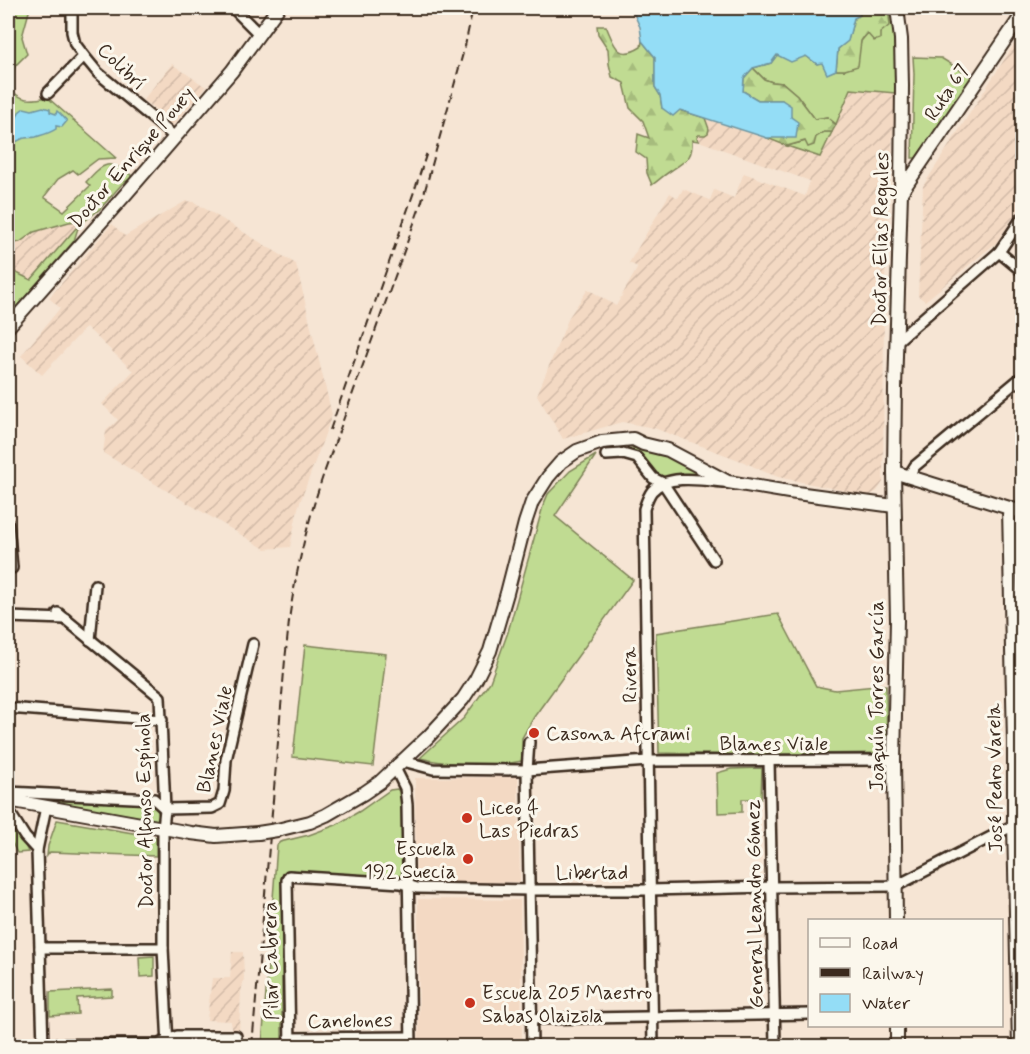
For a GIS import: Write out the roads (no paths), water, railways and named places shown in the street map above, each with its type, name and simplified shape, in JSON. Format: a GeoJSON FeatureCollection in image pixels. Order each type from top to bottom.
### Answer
{"type":"FeatureCollection","features":[{"type":"Feature","properties":{"kind":"street","name":"Colibrí"},"geometry":{"type":"LineString","coordinates":[[72,8],[72,32],[75,44],[84,56],[98,73],[175,137]]}},
{"type":"Feature","properties":{"kind":"street"},"geometry":{"type":"LineString","coordinates":[[233,8],[259,34]]}},
{"type":"Feature","properties":{"kind":"street","name":"Doctor Enrique Pouey"},"geometry":{"type":"LineString","coordinates":[[8,327],[12,317],[232,71],[278,8]]}},
{"type":"Feature","properties":{"kind":"street","name":"Doctor Elías Regules"},"geometry":{"type":"LineString","coordinates":[[894,472],[902,192],[901,39],[897,8]]}},
{"type":"Feature","properties":{"kind":"street","name":"Ruta 67"},"geometry":{"type":"LineString","coordinates":[[902,192],[1023,15]]}},
{"type":"Feature","properties":{"kind":"street"},"geometry":{"type":"LineString","coordinates":[[48,93],[84,56]]}},
{"type":"Feature","properties":{"kind":"street"},"geometry":{"type":"LineString","coordinates":[[897,341],[999,252],[1023,219]]}},
{"type":"Feature","properties":{"kind":"street"},"geometry":{"type":"LineString","coordinates":[[999,252],[1023,271]]}},
{"type":"Feature","properties":{"kind":"street"},"geometry":{"type":"LineString","coordinates":[[908,477],[915,466],[1023,377]]}},
{"type":"Feature","properties":{"kind":"street"},"geometry":{"type":"LineString","coordinates":[[8,800],[216,836],[258,833],[310,822],[342,806],[380,782],[454,709],[470,689],[483,665],[496,632],[532,502],[561,462],[577,451],[602,442],[633,439],[668,450],[728,482]]}},
{"type":"Feature","properties":{"kind":"street"},"geometry":{"type":"LineString","coordinates":[[606,455],[623,454],[637,458],[653,478],[663,483],[714,560]]}},
{"type":"Feature","properties":{"kind":"street"},"geometry":{"type":"LineString","coordinates":[[894,472],[1023,512]]}},
{"type":"Feature","properties":{"kind":"street","name":"Joaquín Torres García"},"geometry":{"type":"LineString","coordinates":[[894,472],[897,620],[894,760],[896,919]]}},
{"type":"Feature","properties":{"kind":"street"},"geometry":{"type":"LineString","coordinates":[[663,483],[691,479],[728,482],[894,506]]}},
{"type":"Feature","properties":{"kind":"street","name":"Rivera"},"geometry":{"type":"LineString","coordinates":[[653,1047],[644,509],[653,489],[663,483]]}},
{"type":"Feature","properties":{"kind":"street","name":"José Pedro Varela"},"geometry":{"type":"LineString","coordinates":[[1008,508],[1017,637],[1019,1047]]}},
{"type":"Feature","properties":{"kind":"street"},"geometry":{"type":"LineString","coordinates":[[8,524],[12,568]]}},
{"type":"Feature","properties":{"kind":"street"},"geometry":{"type":"LineString","coordinates":[[90,640],[95,585]]}},
{"type":"Feature","properties":{"kind":"street","name":"Doctor Alfonso Espínola"},"geometry":{"type":"LineString","coordinates":[[8,617],[62,616],[160,697],[165,809],[163,948],[168,1043]]}},
{"type":"Feature","properties":{"kind":"street","name":"Blanes Viale"},"geometry":{"type":"LineString","coordinates":[[8,792],[154,799],[165,809],[212,808],[220,804],[224,791],[226,760],[253,644]]}},
{"type":"Feature","properties":{"kind":"street"},"geometry":{"type":"LineString","coordinates":[[8,708],[162,720]]}},
{"type":"Feature","properties":{"kind":"street"},"geometry":{"type":"LineString","coordinates":[[529,742],[527,770],[532,1047]]}},
{"type":"Feature","properties":{"kind":"street","name":"Blanes Viale"},"geometry":{"type":"LineString","coordinates":[[399,765],[433,769],[527,770],[648,761],[894,760]]}},
{"type":"Feature","properties":{"kind":"street","name":"General Leandro Gómez"},"geometry":{"type":"LineString","coordinates":[[769,761],[775,1047]]}},
{"type":"Feature","properties":{"kind":"street"},"geometry":{"type":"LineString","coordinates":[[399,765],[407,805],[410,1042]]}},
{"type":"Feature","properties":{"kind":"street"},"geometry":{"type":"LineString","coordinates":[[43,1046],[37,850],[46,807]]}},
{"type":"Feature","properties":{"kind":"street"},"geometry":{"type":"LineString","coordinates":[[8,810],[25,837],[37,850]]}},
{"type":"Feature","properties":{"kind":"street"},"geometry":{"type":"LineString","coordinates":[[896,886],[1018,827]]}},
{"type":"Feature","properties":{"kind":"street","name":"Libertad"},"geometry":{"type":"LineString","coordinates":[[289,876],[401,883],[417,888],[530,890],[896,886]]}},
{"type":"Feature","properties":{"kind":"street","name":"Pilar Cabrera"},"geometry":{"type":"LineString","coordinates":[[289,876],[287,880],[290,1042]]}},
{"type":"Feature","properties":{"kind":"street"},"geometry":{"type":"LineString","coordinates":[[40,948],[163,948]]}},
{"type":"Feature","properties":{"kind":"street"},"geometry":{"type":"LineString","coordinates":[[532,1019],[808,1014]]}},
{"type":"Feature","properties":{"kind":"street"},"geometry":{"type":"LineString","coordinates":[[897,1027],[897,1047]]}},
{"type":"Feature","properties":{"kind":"street"},"geometry":{"type":"LineString","coordinates":[[8,1045],[159,1044],[168,1043],[177,1036],[236,1036]]}},
{"type":"Feature","properties":{"kind":"street","name":"Canelones"},"geometry":{"type":"LineString","coordinates":[[290,1042],[410,1042]]}},
{"type":"Feature","properties":{"kind":"water"},"geometry":{"type":"Polygon","coordinates":[[[628,8],[858,8],[860,15],[854,18],[848,41],[838,49],[836,70],[827,74],[822,63],[817,64],[806,56],[791,62],[777,55],[771,63],[753,68],[744,78],[743,91],[758,100],[782,100],[791,106],[791,117],[798,122],[796,138],[767,138],[680,110],[673,116],[662,108],[660,95],[655,87],[655,57],[642,41],[640,27],[634,14],[628,8]]]}},
{"type":"Feature","properties":{"kind":"water"},"geometry":{"type":"Polygon","coordinates":[[[43,107],[56,114],[57,111],[67,121],[62,127],[56,126],[56,129],[49,133],[15,142],[11,134],[19,112],[24,108],[32,110],[43,107]]]}},
{"type":"Feature","properties":{"kind":"railway"},"geometry":{"type":"LineString","coordinates":[[252,1046],[285,660],[290,613],[300,561],[312,509],[323,476],[422,201],[465,46],[473,8]]}},
{"type":"Feature","properties":{"kind":"railway"},"geometry":{"type":"LineString","coordinates":[[330,430],[427,152]]}},
{"type":"Feature","properties":{"kind":"place","name":"Casona Afcrami"},"geometry":{"type":"Point","coordinates":[534,733]}},
{"type":"Feature","properties":{"kind":"place","name":"Liceo 4 Las Piedras"},"geometry":{"type":"Point","coordinates":[467,818]}},
{"type":"Feature","properties":{"kind":"place","name":"Escuela 192 Suecia"},"geometry":{"type":"Point","coordinates":[468,859]}},
{"type":"Feature","properties":{"kind":"place","name":"Escuela 205 Maestro Sabas Olaizola"},"geometry":{"type":"Point","coordinates":[470,1003]}}]}
